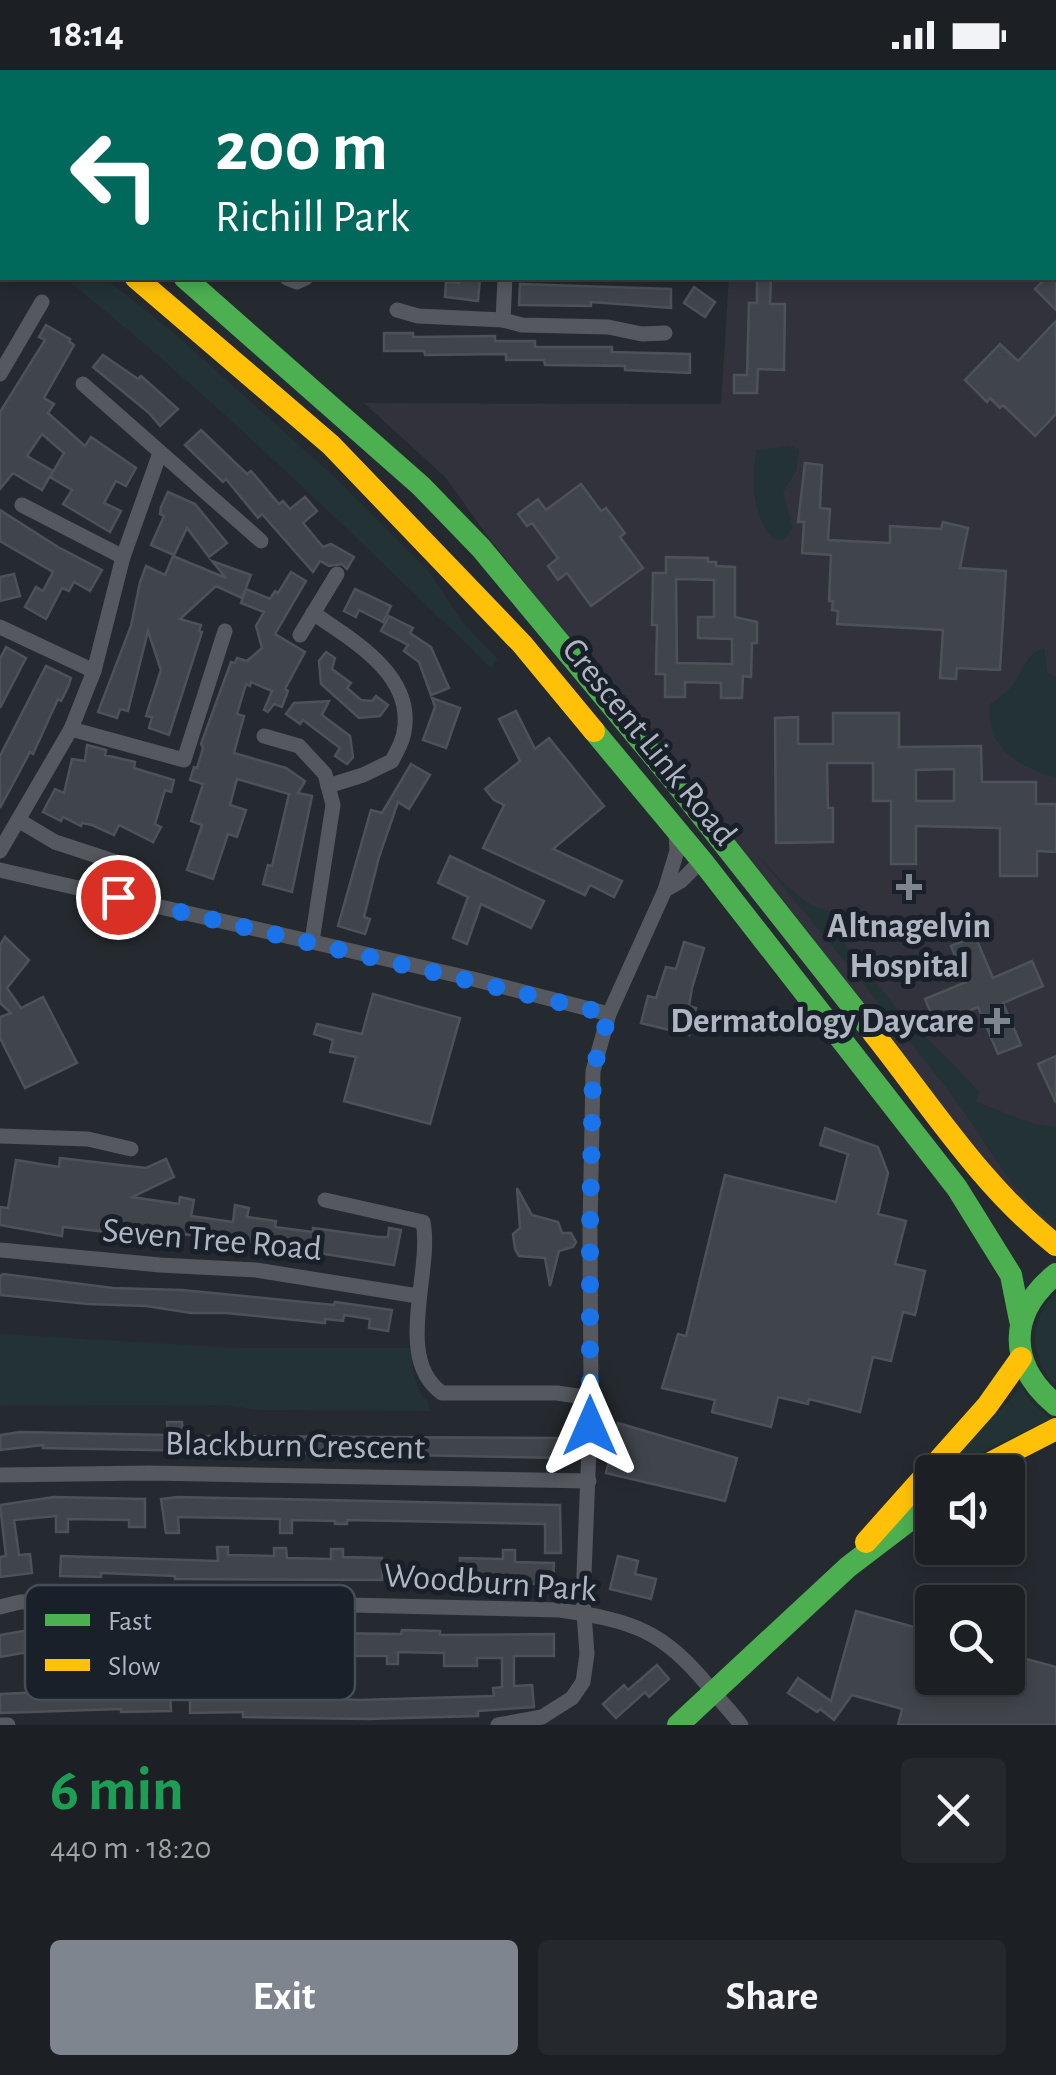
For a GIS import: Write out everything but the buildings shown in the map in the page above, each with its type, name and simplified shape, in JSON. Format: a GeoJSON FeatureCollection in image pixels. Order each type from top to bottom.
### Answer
{"type":"FeatureCollection","features":[{"type":"Feature","properties":{"kind":"highway","name":"Crescent Link Road"},"geometry":{"type":"LineString","coordinates":[[138,280],[332,445],[522,644],[703,862],[957,1188],[1011,1275],[1020,1320],[1021,1358]]}},
{"type":"Feature","properties":{"kind":"highway","name":"Crescent Link Road"},"geometry":{"type":"LineString","coordinates":[[187,280],[461,526],[570,652],[1000,1194],[1024,1220],[1056,1245]]}},
{"type":"Feature","properties":{"kind":"highway"},"geometry":{"type":"LineString","coordinates":[[1020,1320],[1030,1298],[1045,1280],[1056,1274]]}},
{"type":"Feature","properties":{"kind":"highway"},"geometry":{"type":"LineString","coordinates":[[848,1567],[896,1502],[952,1445],[1021,1358],[1031,1382],[1056,1405]]}},
{"type":"Feature","properties":{"kind":"highway"},"geometry":{"type":"LineString","coordinates":[[1006,1455],[1056,1429]]}},
{"type":"Feature","properties":{"kind":"highway"},"geometry":{"type":"LineString","coordinates":[[678,1725],[848,1567],[915,1516]]}},
{"type":"Feature","properties":{"kind":"street"},"geometry":{"type":"LineString","coordinates":[[503,320],[505,280]]}},
{"type":"Feature","properties":{"kind":"street"},"geometry":{"type":"LineString","coordinates":[[0,374],[42,302]]}},
{"type":"Feature","properties":{"kind":"street"},"geometry":{"type":"LineString","coordinates":[[397,310],[418,316],[503,320],[554,328],[608,327],[642,334],[665,333]]}},
{"type":"Feature","properties":{"kind":"street"},"geometry":{"type":"LineString","coordinates":[[83,384],[261,541]]}},
{"type":"Feature","properties":{"kind":"street"},"geometry":{"type":"LineString","coordinates":[[0,851],[71,729],[94,671],[123,558],[160,453]]}},
{"type":"Feature","properties":{"kind":"street"},"geometry":{"type":"LineString","coordinates":[[22,504],[123,558]]}},
{"type":"Feature","properties":{"kind":"street"},"geometry":{"type":"LineString","coordinates":[[300,636],[338,574]]}},
{"type":"Feature","properties":{"kind":"street"},"geometry":{"type":"LineString","coordinates":[[313,613],[371,654],[393,680],[404,704],[404,734],[392,761],[328,786]]}},
{"type":"Feature","properties":{"kind":"street"},"geometry":{"type":"LineString","coordinates":[[0,627],[94,671]]}},
{"type":"Feature","properties":{"kind":"street"},"geometry":{"type":"LineString","coordinates":[[71,729],[184,760],[224,631]]}},
{"type":"Feature","properties":{"kind":"street"},"geometry":{"type":"LineString","coordinates":[[264,736],[299,746],[325,774],[333,804],[312,942]]}},
{"type":"Feature","properties":{"kind":"street"},"geometry":{"type":"LineString","coordinates":[[18,820],[55,842],[116,862]]}},
{"type":"Feature","properties":{"kind":"street"},"geometry":{"type":"LineString","coordinates":[[498,1725],[542,1717],[572,1698],[583,1682],[591,1398],[593,1071],[609,1014],[665,890],[677,851],[676,830]]}},
{"type":"Feature","properties":{"kind":"street"},"geometry":{"type":"LineString","coordinates":[[665,890],[703,862],[713,830]]}},
{"type":"Feature","properties":{"kind":"street"},"geometry":{"type":"LineString","coordinates":[[0,870],[609,1014]]}},
{"type":"Feature","properties":{"kind":"street"},"geometry":{"type":"LineString","coordinates":[[0,1136],[88,1139],[131,1150]]}},
{"type":"Feature","properties":{"kind":"street"},"geometry":{"type":"LineString","coordinates":[[325,1200],[423,1222],[426,1237],[418,1296],[421,1367],[430,1384],[442,1393],[591,1398]]}},
{"type":"Feature","properties":{"kind":"street","name":"Seven Tree Road"},"geometry":{"type":"LineString","coordinates":[[0,1250],[256,1270],[418,1296]]}},
{"type":"Feature","properties":{"kind":"street","name":"Blackburn Crescent"},"geometry":{"type":"LineString","coordinates":[[0,1475],[149,1473],[589,1481]]}},
{"type":"Feature","properties":{"kind":"street","name":"Woodburn Park"},"geometry":{"type":"LineString","coordinates":[[0,1607],[25,1602]]}},
{"type":"Feature","properties":{"kind":"street","name":"Woodburn Park"},"geometry":{"type":"LineString","coordinates":[[355,1605],[560,1610],[628,1624],[659,1636],[689,1661],[741,1725]]}},
{"type":"Feature","properties":{"kind":"street"},"geometry":{"type":"LineString","coordinates":[[0,1725],[8,1725]]}},
{"type":"Feature","properties":{"kind":"shaded area"},"geometry":{"type":"Polygon","coordinates":[[[67,280],[107,280],[176,335],[338,480],[429,572],[463,623],[498,659],[491,668],[229,419],[67,280]]]}},
{"type":"Feature","properties":{"kind":"shaded area","name":"Altnagelvin Hospital"},"geometry":{"type":"Polygon","coordinates":[[[729,280],[1056,280],[1056,1249],[489,538],[445,477],[364,403],[721,404],[729,280]]]}},
{"type":"Feature","properties":{"kind":"shaded area"},"geometry":{"type":"Polygon","coordinates":[[[790,446],[799,450],[796,471],[783,492],[793,528],[783,540],[774,540],[758,509],[754,486],[757,450],[790,446]]]}},
{"type":"Feature","properties":{"kind":"shaded area"},"geometry":{"type":"Polygon","coordinates":[[[1044,648],[1048,673],[1056,677],[1056,778],[1029,768],[1007,753],[993,732],[990,719],[990,704],[1011,687],[1033,654],[1044,648]]]}},
{"type":"Feature","properties":{"kind":"shaded area"},"geometry":{"type":"Polygon","coordinates":[[[758,856],[811,904],[824,910],[853,911],[859,921],[835,931],[895,1006],[979,1091],[976,1102],[1034,1124],[1056,1127],[1056,1225],[1039,1213],[1011,1182],[951,1094],[758,856]]]}},
{"type":"Feature","properties":{"kind":"shaded area"},"geometry":{"type":"Polygon","coordinates":[[[1056,1292],[1056,1385],[1040,1363],[1035,1339],[1041,1315],[1056,1292]]]}},
{"type":"Feature","properties":{"kind":"shaded area"},"geometry":{"type":"Polygon","coordinates":[[[0,1334],[240,1348],[411,1348],[417,1384],[428,1401],[429,1411],[257,1410],[225,1405],[0,1406],[0,1334]]]}},
{"type":"Feature","properties":{"kind":"shaded area"},"geometry":{"type":"Polygon","coordinates":[[[1022,1387],[1032,1403],[1051,1419],[976,1455],[956,1455],[1022,1387]]]}},
{"type":"Feature","properties":{"kind":"traffic: fast"},"geometry":{"type":"LineString","coordinates":[[187,280],[421,486],[481,548],[675,782],[874,1034]]}},
{"type":"Feature","properties":{"kind":"traffic: fast"},"geometry":{"type":"LineString","coordinates":[[594,731],[703,862],[957,1188],[1011,1275],[1020,1320]]}},
{"type":"Feature","properties":{"kind":"traffic: fast"},"geometry":{"type":"LineString","coordinates":[[1056,1274],[1029,1306],[1020,1340],[1029,1373],[1056,1405]]}},
{"type":"Feature","properties":{"kind":"traffic: fast"},"geometry":{"type":"LineString","coordinates":[[678,1725],[848,1567],[915,1516]]}},
{"type":"Feature","properties":{"kind":"traffic: slow"},"geometry":{"type":"LineString","coordinates":[[138,280],[331,445],[522,644],[594,731]]}},
{"type":"Feature","properties":{"kind":"traffic: slow"},"geometry":{"type":"LineString","coordinates":[[874,1034],[981,1172],[1056,1245]]}},
{"type":"Feature","properties":{"kind":"traffic: slow"},"geometry":{"type":"LineString","coordinates":[[866,1542],[987,1406],[1021,1358]]}},
{"type":"Feature","properties":{"kind":"traffic: slow"},"geometry":{"type":"LineString","coordinates":[[1006,1455],[1056,1429]]}},
{"type":"Feature","properties":{"kind":"place","name":"Altnagelvin Hospital"},"geometry":{"type":"Point","coordinates":[909,887]}},
{"type":"Feature","properties":{"kind":"place","name":"Dermatology Daycare"},"geometry":{"type":"Point","coordinates":[997,1021]}},
{"type":"Feature","properties":{"kind":"route"},"geometry":{"type":"LineString","coordinates":[[118,897],[609,1014],[593,1071],[590,1426]]}}]}
